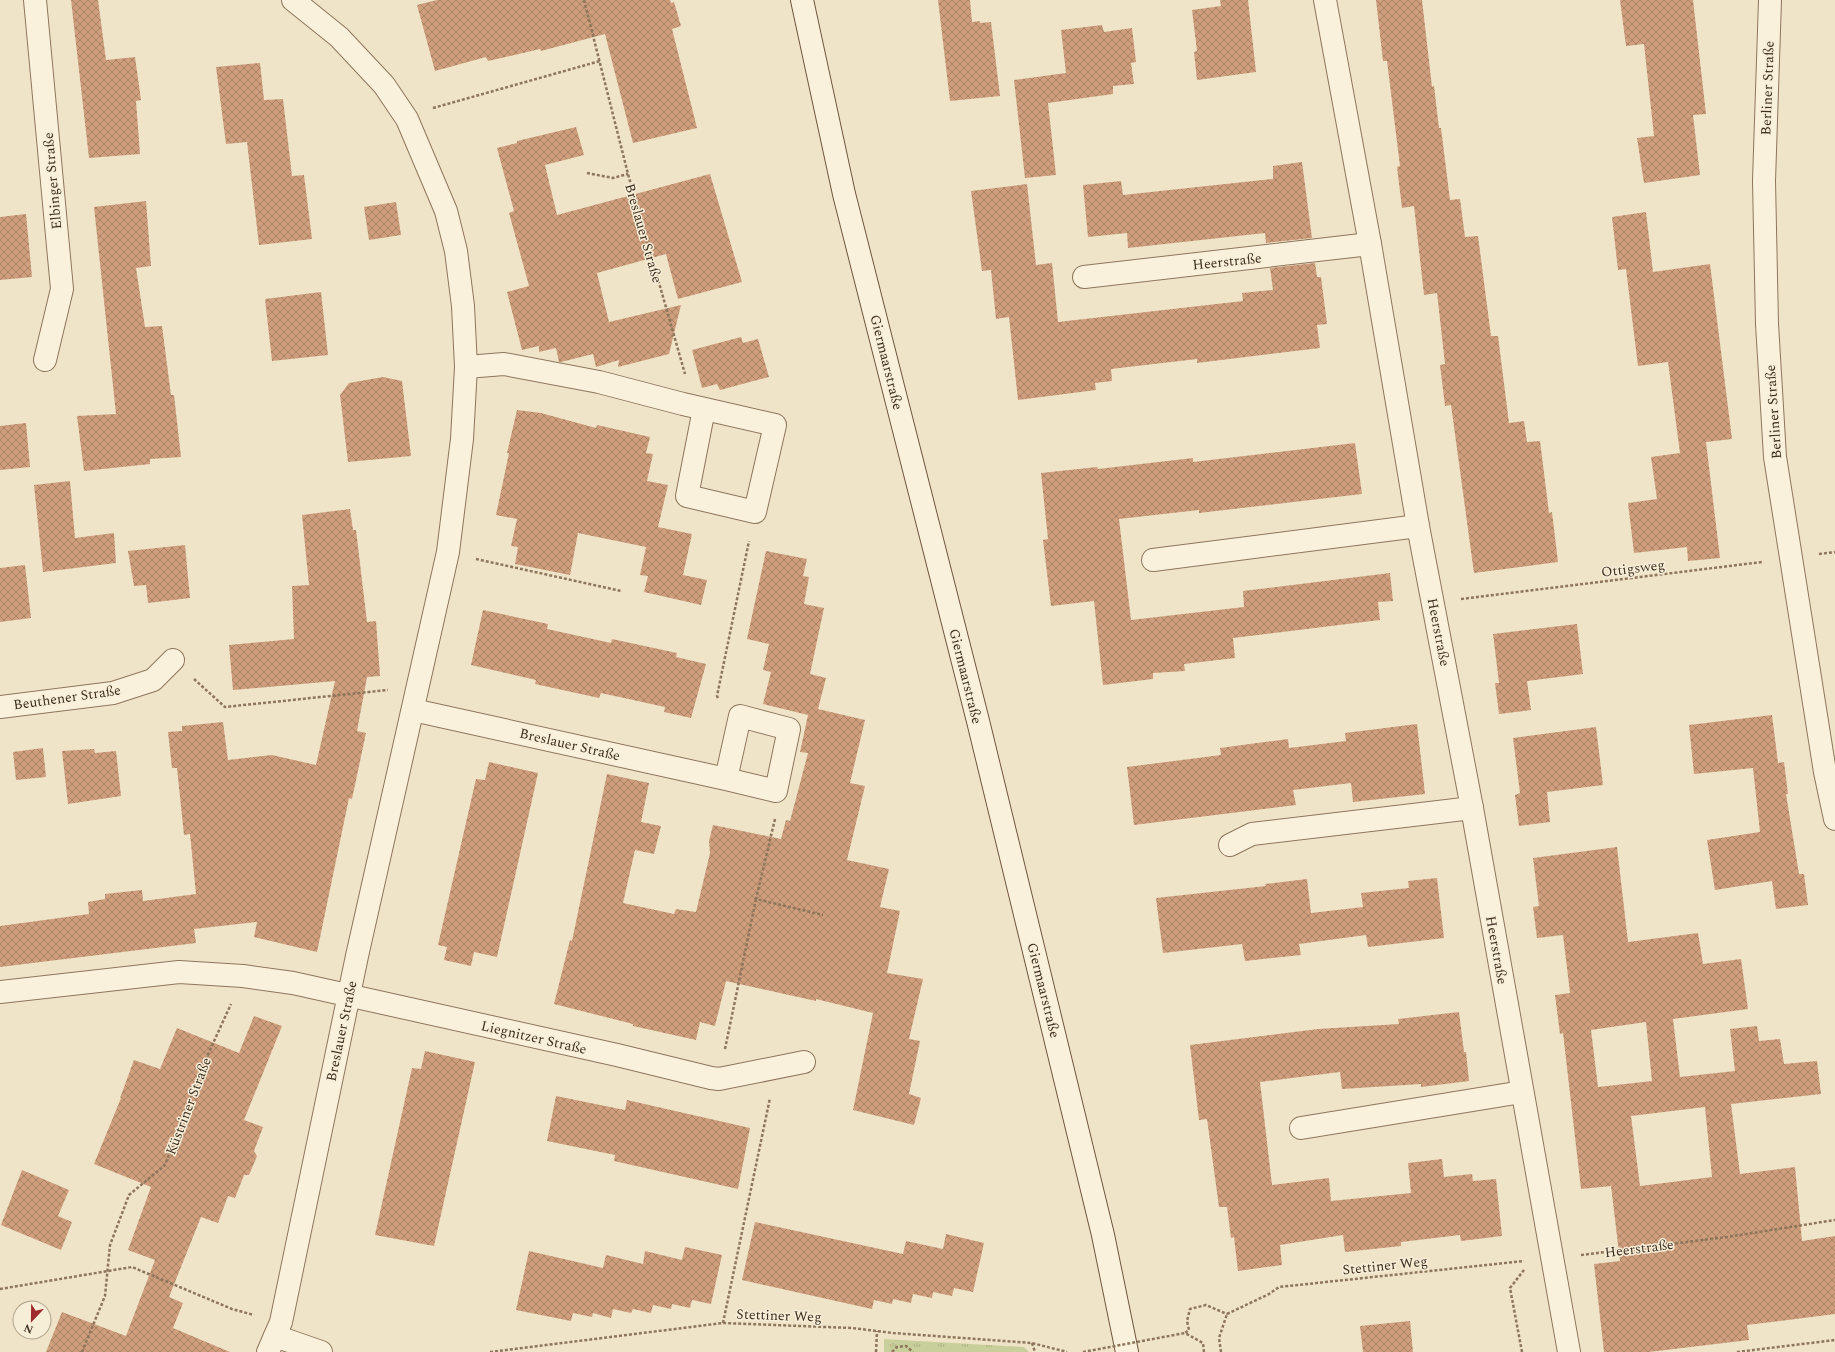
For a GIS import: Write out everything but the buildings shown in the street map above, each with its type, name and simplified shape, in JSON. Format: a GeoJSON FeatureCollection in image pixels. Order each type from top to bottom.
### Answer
{"type":"FeatureCollection","features":[{"type":"Feature","properties":{"kind":"street","name":"Elbinger Straße"},"geometry":{"type":"LineString","coordinates":[[35,0],[62,289],[45,360]]}},
{"type":"Feature","properties":{"kind":"street","name":"Breslauer Straße"},"geometry":{"type":"LineString","coordinates":[[275,1337],[379,852],[415,703],[448,552],[462,439],[466,367],[463,306],[455,244],[446,211],[407,119],[384,85],[339,37],[293,0]]}},
{"type":"Feature","properties":{"kind":"street","name":"Giermaarstraße"},"geometry":{"type":"LineString","coordinates":[[802,0],[844,194],[982,736],[1101,1227],[1127,1352]]}},
{"type":"Feature","properties":{"kind":"street","name":"Heerstraße"},"geometry":{"type":"LineString","coordinates":[[1325,0],[1370,244],[1418,526],[1472,808],[1522,1092],[1542,1259],[1569,1352]]}},
{"type":"Feature","properties":{"kind":"street","name":"Berliner Straße"},"geometry":{"type":"LineString","coordinates":[[1770,0],[1764,181],[1767,324],[1775,457],[1825,772],[1835,819]]}},
{"type":"Feature","properties":{"kind":"street","name":"Heerstraße"},"geometry":{"type":"LineString","coordinates":[[1084,277],[1370,244]]}},
{"type":"Feature","properties":{"kind":"street"},"geometry":{"type":"LineString","coordinates":[[466,367],[504,364],[599,382],[683,404],[775,425],[755,512],[686,496],[704,409]]}},
{"type":"Feature","properties":{"kind":"street"},"geometry":{"type":"LineString","coordinates":[[1153,560],[1418,526]]}},
{"type":"Feature","properties":{"kind":"street","name":"Beuthener Straße"},"geometry":{"type":"LineString","coordinates":[[0,707],[113,693],[153,680],[173,660]]}},
{"type":"Feature","properties":{"kind":"street","name":"Breslauer Straße"},"geometry":{"type":"LineString","coordinates":[[415,703],[776,791]]}},
{"type":"Feature","properties":{"kind":"street"},"geometry":{"type":"LineString","coordinates":[[726,779],[740,716],[790,728],[776,791]]}},
{"type":"Feature","properties":{"kind":"street"},"geometry":{"type":"LineString","coordinates":[[1230,845],[1252,834],[1472,808]]}},
{"type":"Feature","properties":{"kind":"street"},"geometry":{"type":"LineString","coordinates":[[0,992],[180,972],[243,976],[293,983],[348,996]]}},
{"type":"Feature","properties":{"kind":"street","name":"Liegnitzer Straße"},"geometry":{"type":"LineString","coordinates":[[348,996],[617,1055],[711,1078],[719,1078],[804,1062]]}},
{"type":"Feature","properties":{"kind":"street"},"geometry":{"type":"LineString","coordinates":[[1301,1128],[1522,1092]]}},
{"type":"Feature","properties":{"kind":"street"},"geometry":{"type":"LineString","coordinates":[[275,1337],[321,1352]]}},
{"type":"Feature","properties":{"kind":"path","name":"Breslauer Straße"},"geometry":{"type":"LineString","coordinates":[[584,0],[628,174],[687,383],[683,404]]}},
{"type":"Feature","properties":{"kind":"path"},"geometry":{"type":"LineString","coordinates":[[407,119],[442,104],[600,60]]}},
{"type":"Feature","properties":{"kind":"path"},"geometry":{"type":"LineString","coordinates":[[587,173],[613,178],[628,174]]}},
{"type":"Feature","properties":{"kind":"path"},"geometry":{"type":"LineString","coordinates":[[740,716],[717,696],[755,512]]}},
{"type":"Feature","properties":{"kind":"path"},"geometry":{"type":"LineString","coordinates":[[448,552],[621,591]]}},
{"type":"Feature","properties":{"kind":"path","name":"Ottigsweg"},"geometry":{"type":"LineString","coordinates":[[1433,603],[1791,559],[1835,552]]}},
{"type":"Feature","properties":{"kind":"path"},"geometry":{"type":"LineString","coordinates":[[173,660],[226,707],[391,690],[415,703]]}},
{"type":"Feature","properties":{"kind":"path"},"geometry":{"type":"LineString","coordinates":[[719,1078],[756,899],[778,806],[776,791]]}},
{"type":"Feature","properties":{"kind":"path"},"geometry":{"type":"LineString","coordinates":[[756,899],[823,915]]}},
{"type":"Feature","properties":{"kind":"path","name":"Küstriner Straße"},"geometry":{"type":"LineString","coordinates":[[108,1271],[110,1245],[129,1195],[165,1165],[199,1074],[243,976]]}},
{"type":"Feature","properties":{"kind":"path"},"geometry":{"type":"LineString","coordinates":[[723,1323],[770,1103],[771,1069]]}},
{"type":"Feature","properties":{"kind":"path","name":"Heerstraße"},"geometry":{"type":"LineString","coordinates":[[1542,1259],[1727,1237],[1835,1220]]}},
{"type":"Feature","properties":{"kind":"path"},"geometry":{"type":"LineString","coordinates":[[1522,1352],[1510,1288],[1542,1259]]}},
{"type":"Feature","properties":{"kind":"path","name":"Stettiner Weg"},"geometry":{"type":"LineString","coordinates":[[1227,1314],[1269,1294],[1279,1287],[1542,1259]]}},
{"type":"Feature","properties":{"kind":"path"},"geometry":{"type":"LineString","coordinates":[[0,1289],[132,1267],[232,1309],[275,1337]]}},
{"type":"Feature","properties":{"kind":"path"},"geometry":{"type":"LineString","coordinates":[[82,1352],[105,1296],[108,1271]]}},
{"type":"Feature","properties":{"kind":"path"},"geometry":{"type":"LineString","coordinates":[[1083,1352],[1185,1333],[1189,1330],[1187,1321],[1190,1309],[1206,1305],[1227,1314],[1219,1338],[1221,1352]]}},
{"type":"Feature","properties":{"kind":"path","name":"Stettiner Weg"},"geometry":{"type":"LineString","coordinates":[[490,1352],[723,1323],[852,1328],[1032,1343],[1067,1352]]}},
{"type":"Feature","properties":{"kind":"path"},"geometry":{"type":"LineString","coordinates":[[876,1352],[877,1330]]}},
{"type":"Feature","properties":{"kind":"path"},"geometry":{"type":"LineString","coordinates":[[1185,1333],[1203,1343],[1204,1352]]}},
{"type":"Feature","properties":{"kind":"path"},"geometry":{"type":"LineString","coordinates":[[1737,1352],[1835,1340]]}},
{"type":"Feature","properties":{"kind":"path"},"geometry":{"type":"LineString","coordinates":[[1032,1343],[1035,1352]]}},
{"type":"Feature","properties":{"kind":"path"},"geometry":{"type":"LineString","coordinates":[[892,1352],[897,1346],[906,1346],[913,1352]]}},
{"type":"Feature","properties":{"kind":"green space"},"geometry":{"type":"Polygon","coordinates":[[[884,1339],[1024,1347],[1029,1352],[884,1352],[884,1339]]]}}]}
